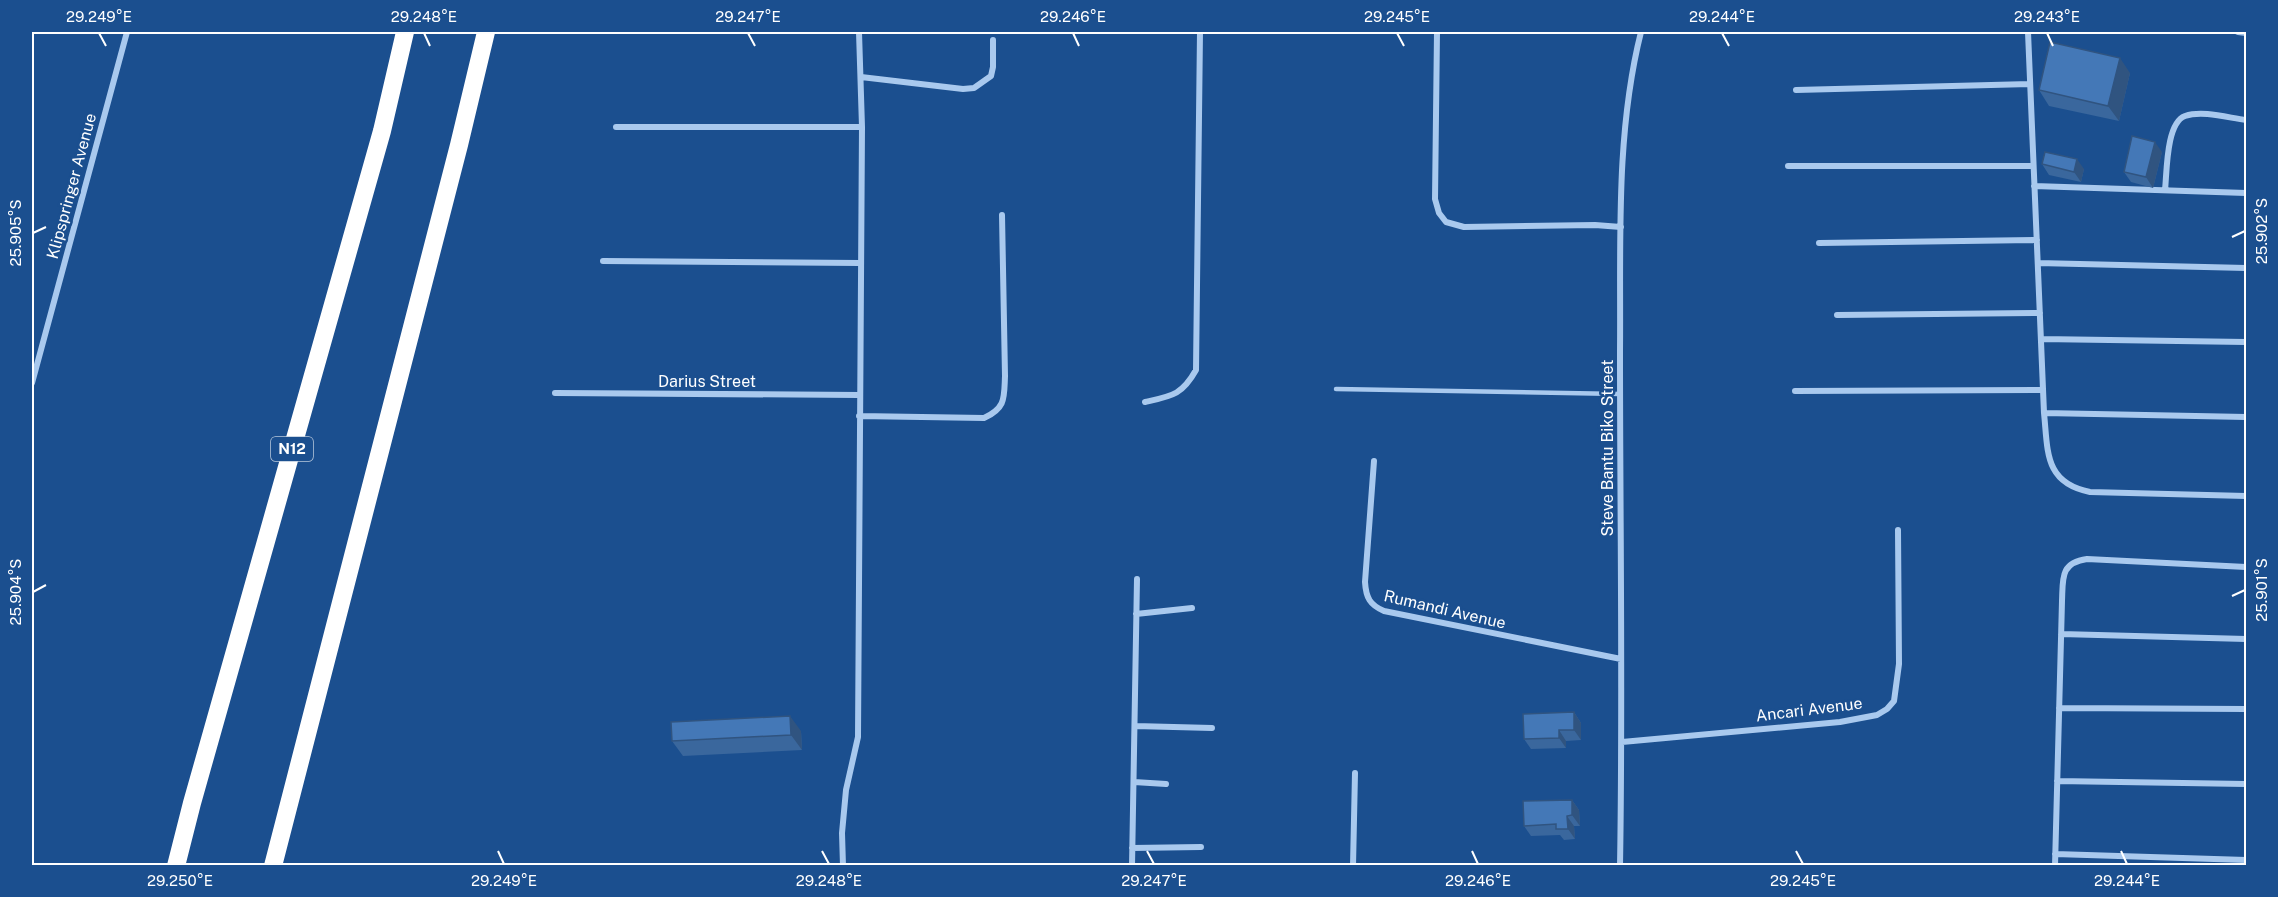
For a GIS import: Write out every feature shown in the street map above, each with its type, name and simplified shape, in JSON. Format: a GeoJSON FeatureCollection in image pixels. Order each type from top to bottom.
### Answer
{"type":"FeatureCollection","features":[{"type":"Feature","properties":{"kind":"highway","name":"N12"},"geometry":{"type":"LineString","coordinates":[[176,866],[382,131],[405,32]]}},
{"type":"Feature","properties":{"kind":"highway"},"geometry":{"type":"LineString","coordinates":[[273,866],[459,145],[486,32]]}},
{"type":"Feature","properties":{"kind":"street","name":"Klipspringer Avenue"},"geometry":{"type":"LineString","coordinates":[[32,383],[127,32]]}},
{"type":"Feature","properties":{"kind":"street"},"geometry":{"type":"LineString","coordinates":[[843,866],[842,833],[846,790],[858,737],[862,127],[859,32]]}},
{"type":"Feature","properties":{"kind":"street"},"geometry":{"type":"LineString","coordinates":[[1145,402],[1176,395],[1189,382],[1196,370],[1200,32]]}},
{"type":"Feature","properties":{"kind":"street"},"geometry":{"type":"LineString","coordinates":[[1437,32],[1435,199],[1439,213],[1446,222],[1464,227],[1595,225],[1621,227]]}},
{"type":"Feature","properties":{"kind":"street","name":"Steve Bantu Biko Street"},"geometry":{"type":"LineString","coordinates":[[1620,866],[1622,742],[1621,227],[1631,71],[1641,32]]}},
{"type":"Feature","properties":{"kind":"street"},"geometry":{"type":"LineString","coordinates":[[2028,32],[2044,412],[2048,447],[2057,477],[2065,484],[2090,492],[2247,496]]}},
{"type":"Feature","properties":{"kind":"street"},"geometry":{"type":"LineString","coordinates":[[2238,32],[2247,33]]}},
{"type":"Feature","properties":{"kind":"street"},"geometry":{"type":"LineString","coordinates":[[861,77],[963,89],[974,88],[991,76],[993,40]]}},
{"type":"Feature","properties":{"kind":"street"},"geometry":{"type":"LineString","coordinates":[[1796,90],[2030,84]]}},
{"type":"Feature","properties":{"kind":"street"},"geometry":{"type":"LineString","coordinates":[[2165,190],[2171,138],[2174,125],[2179,119],[2196,114],[2247,120]]}},
{"type":"Feature","properties":{"kind":"street"},"geometry":{"type":"LineString","coordinates":[[616,127],[862,127]]}},
{"type":"Feature","properties":{"kind":"street"},"geometry":{"type":"LineString","coordinates":[[1788,166],[2033,166]]}},
{"type":"Feature","properties":{"kind":"street"},"geometry":{"type":"LineString","coordinates":[[2034,186],[2247,193]]}},
{"type":"Feature","properties":{"kind":"street"},"geometry":{"type":"LineString","coordinates":[[859,416],[984,418],[1001,406],[1005,376],[1002,214]]}},
{"type":"Feature","properties":{"kind":"street"},"geometry":{"type":"LineString","coordinates":[[1819,243],[2037,240]]}},
{"type":"Feature","properties":{"kind":"street"},"geometry":{"type":"LineString","coordinates":[[603,261],[860,263]]}},
{"type":"Feature","properties":{"kind":"street"},"geometry":{"type":"LineString","coordinates":[[2038,263],[2247,268]]}},
{"type":"Feature","properties":{"kind":"street"},"geometry":{"type":"LineString","coordinates":[[1837,315],[2040,313]]}},
{"type":"Feature","properties":{"kind":"street"},"geometry":{"type":"LineString","coordinates":[[2041,339],[2247,342]]}},
{"type":"Feature","properties":{"kind":"street"},"geometry":{"type":"LineString","coordinates":[[1794,391],[2043,390]]}},
{"type":"Feature","properties":{"kind":"street","name":"Darius Street"},"geometry":{"type":"LineString","coordinates":[[555,393],[859,395]]}},
{"type":"Feature","properties":{"kind":"street"},"geometry":{"type":"LineString","coordinates":[[2044,412],[2247,417]]}},
{"type":"Feature","properties":{"kind":"street","name":"Rumandi Avenue"},"geometry":{"type":"LineString","coordinates":[[1374,461],[1365,592],[1374,607],[1507,637],[1621,659]]}},
{"type":"Feature","properties":{"kind":"street","name":"Ancari Avenue"},"geometry":{"type":"LineString","coordinates":[[1622,742],[1840,722],[1877,714],[1887,709],[1894,700],[1899,664],[1898,530]]}},
{"type":"Feature","properties":{"kind":"street"},"geometry":{"type":"LineString","coordinates":[[2055,866],[2063,579],[2066,569],[2072,563],[2087,559],[2247,567]]}},
{"type":"Feature","properties":{"kind":"street"},"geometry":{"type":"LineString","coordinates":[[1132,866],[1137,579]]}},
{"type":"Feature","properties":{"kind":"street"},"geometry":{"type":"LineString","coordinates":[[1136,614],[1192,608]]}},
{"type":"Feature","properties":{"kind":"street"},"geometry":{"type":"LineString","coordinates":[[2061,634],[2247,639]]}},
{"type":"Feature","properties":{"kind":"street"},"geometry":{"type":"LineString","coordinates":[[2059,708],[2247,709]]}},
{"type":"Feature","properties":{"kind":"street"},"geometry":{"type":"LineString","coordinates":[[1134,726],[1212,728]]}},
{"type":"Feature","properties":{"kind":"street"},"geometry":{"type":"LineString","coordinates":[[1353,866],[1355,773]]}},
{"type":"Feature","properties":{"kind":"street"},"geometry":{"type":"LineString","coordinates":[[2057,781],[2247,784]]}},
{"type":"Feature","properties":{"kind":"street"},"geometry":{"type":"LineString","coordinates":[[1134,782],[1166,784]]}},
{"type":"Feature","properties":{"kind":"street"},"geometry":{"type":"LineString","coordinates":[[1132,848],[1201,847]]}},
{"type":"Feature","properties":{"kind":"street"},"geometry":{"type":"LineString","coordinates":[[2055,854],[2247,860]]}},
{"type":"Feature","properties":{"kind":"lane"},"geometry":{"type":"LineString","coordinates":[[1336,389],[1620,394]]}},
{"type":"Feature","properties":{"kind":"building"},"geometry":{"type":"Polygon","coordinates":[[[2050,42],[2120,58],[2108,106],[2039,90],[2050,42]]]}},
{"type":"Feature","properties":{"kind":"building"},"geometry":{"type":"Polygon","coordinates":[[[2132,136],[2155,142],[2146,177],[2124,172],[2132,136]]]}},
{"type":"Feature","properties":{"kind":"building"},"geometry":{"type":"Polygon","coordinates":[[[2045,152],[2077,159],[2074,172],[2042,164],[2045,152]]]}},
{"type":"Feature","properties":{"kind":"building"},"geometry":{"type":"Polygon","coordinates":[[[1574,712],[1574,730],[1559,730],[1559,738],[1524,739],[1523,714],[1574,712]]]}},
{"type":"Feature","properties":{"kind":"building"},"geometry":{"type":"Polygon","coordinates":[[[790,716],[791,735],[672,741],[671,722],[790,716]]]}},
{"type":"Feature","properties":{"kind":"building"},"geometry":{"type":"Polygon","coordinates":[[[1572,800],[1572,815],[1567,816],[1568,829],[1556,829],[1556,824],[1524,826],[1523,801],[1572,800]]]}}]}
